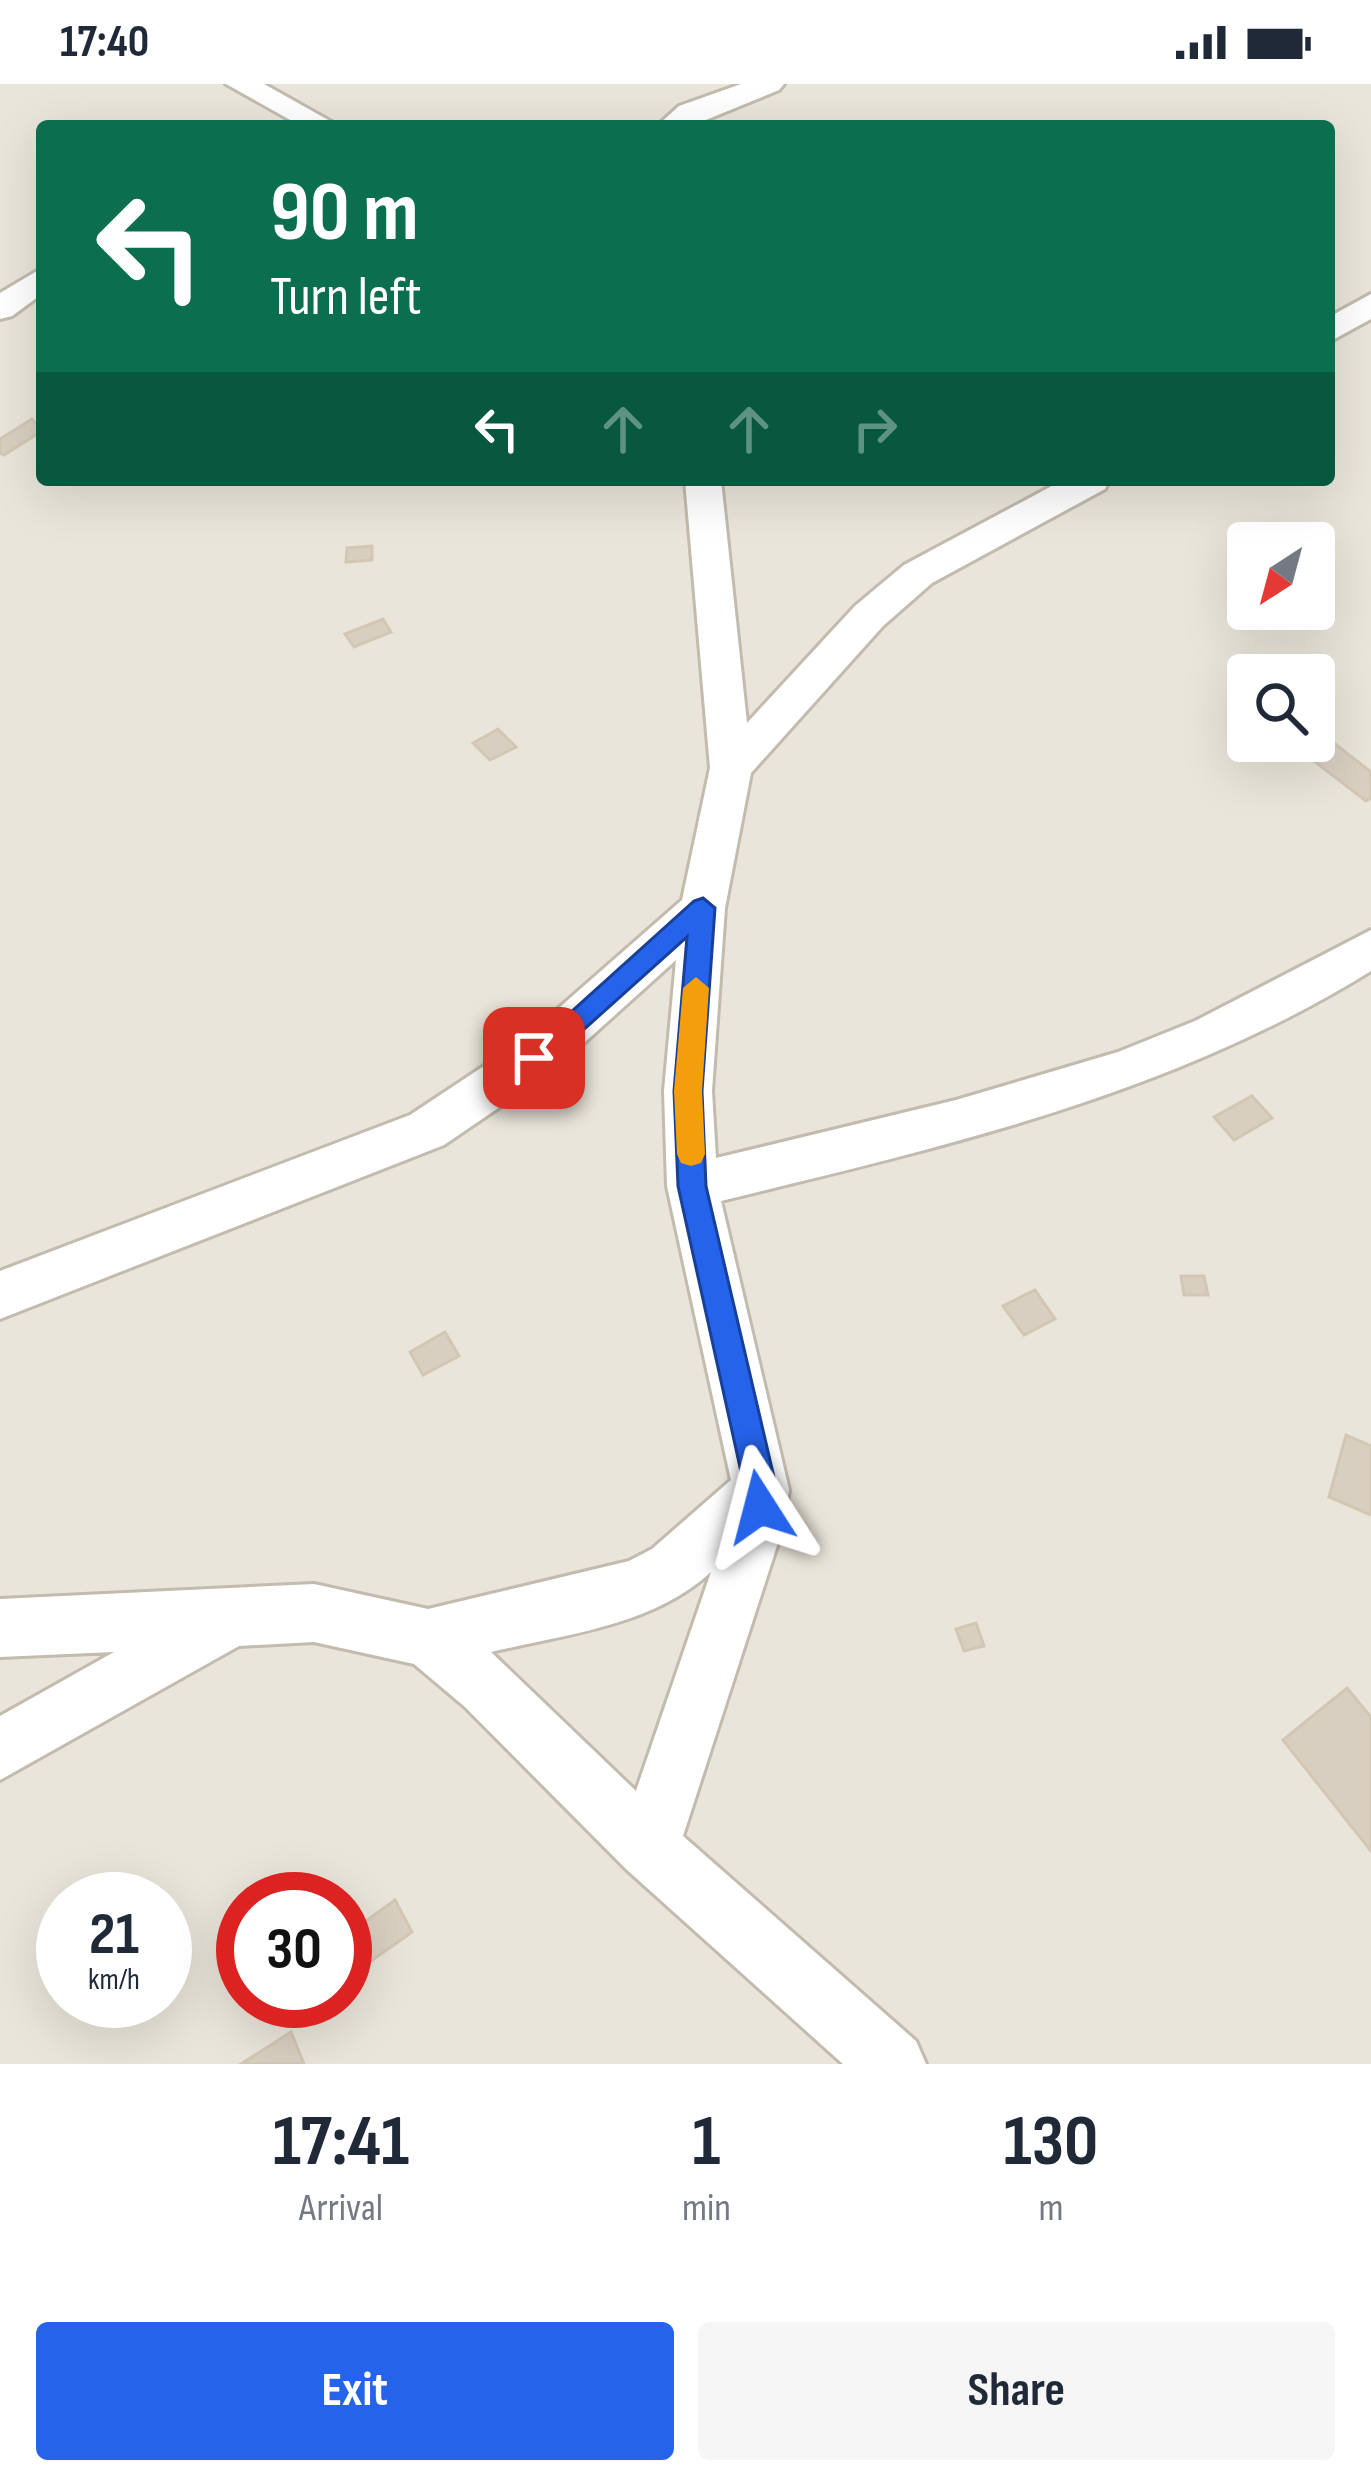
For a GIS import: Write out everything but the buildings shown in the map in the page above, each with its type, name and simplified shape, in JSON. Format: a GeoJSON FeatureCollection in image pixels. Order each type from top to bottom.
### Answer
{"type":"FeatureCollection","features":[{"type":"Feature","properties":{"kind":"street"},"geometry":{"type":"LineString","coordinates":[[242,84],[313,120]]}},
{"type":"Feature","properties":{"kind":"street"},"geometry":{"type":"LineString","coordinates":[[678,120],[703,84]]}},
{"type":"Feature","properties":{"kind":"street"},"geometry":{"type":"LineString","coordinates":[[680,120],[690,112],[769,84]]}},
{"type":"Feature","properties":{"kind":"street"},"geometry":{"type":"LineString","coordinates":[[255,120],[279,102]]}},
{"type":"Feature","properties":{"kind":"street"},"geometry":{"type":"LineString","coordinates":[[0,310],[36,283]]}},
{"type":"Feature","properties":{"kind":"street"},"geometry":{"type":"LineString","coordinates":[[1335,328],[1371,304]]}},
{"type":"Feature","properties":{"kind":"street"},"geometry":{"type":"LineString","coordinates":[[0,310],[36,321]]}},
{"type":"Feature","properties":{"kind":"street"},"geometry":{"type":"LineString","coordinates":[[648,1847],[756,1524],[761,1490],[692,1186],[688,1091],[703,908],[731,768],[704,486]]}},
{"type":"Feature","properties":{"kind":"street"},"geometry":{"type":"LineString","coordinates":[[731,768],[869,616],[918,574],[1081,486]]}},
{"type":"Feature","properties":{"kind":"street"},"geometry":{"type":"LineString","coordinates":[[0,1295],[427,1130],[470,1107],[534,1058],[703,908]]}},
{"type":"Feature","properties":{"kind":"street"},"geometry":{"type":"LineString","coordinates":[[692,1186],[1101,1082],[1252,1018],[1371,948]]}},
{"type":"Feature","properties":{"kind":"street"},"geometry":{"type":"LineString","coordinates":[[0,1628],[314,1613],[428,1638],[596,1602],[638,1588],[672,1569],[761,1490]]}},
{"type":"Feature","properties":{"kind":"street"},"geometry":{"type":"LineString","coordinates":[[0,1750],[236,1616]]}},
{"type":"Feature","properties":{"kind":"street"},"geometry":{"type":"LineString","coordinates":[[428,1638],[486,1686],[648,1847],[893,2064]]}},
{"type":"Feature","properties":{"kind":"shaded area"},"geometry":{"type":"Polygon","coordinates":[[[0,84],[1371,84],[1371,2064],[0,2064],[0,84]]]}},
{"type":"Feature","properties":{"kind":"slow traffic"},"geometry":{"type":"LineString","coordinates":[[691,1154],[688,1091],[696,988]]}},
{"type":"Feature","properties":{"kind":"route"},"geometry":{"type":"LineString","coordinates":[[534,1058],[703,908],[688,1091],[692,1186],[761,1490],[760,1507]]}}]}
